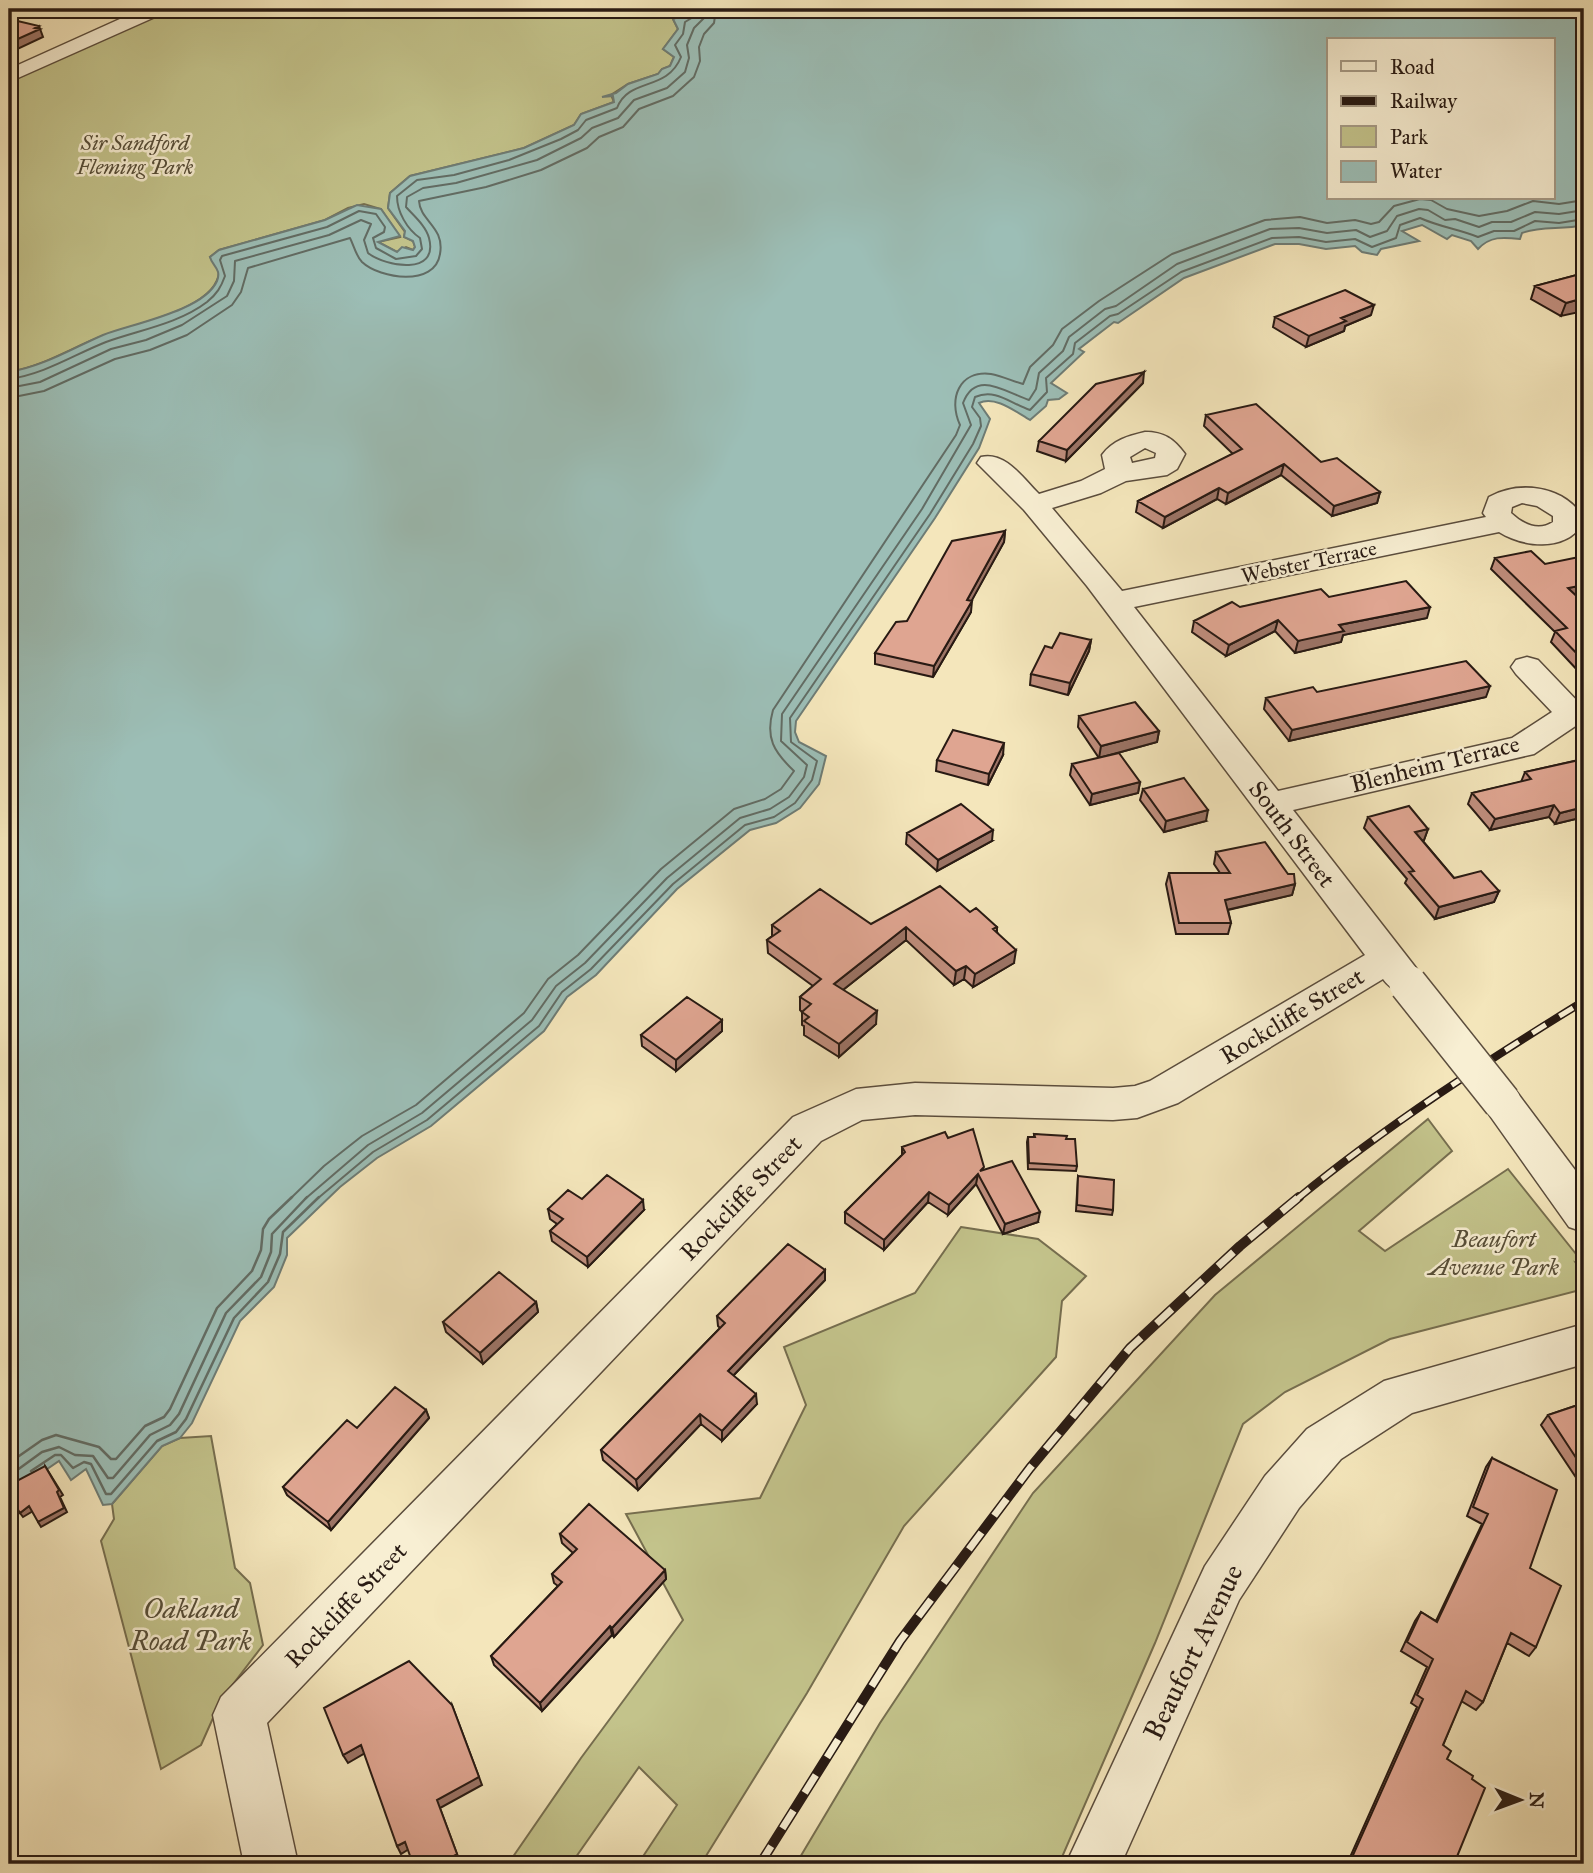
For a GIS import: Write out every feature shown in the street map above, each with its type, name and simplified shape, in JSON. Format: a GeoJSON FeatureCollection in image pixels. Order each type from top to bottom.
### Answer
{"type":"FeatureCollection","features":[{"type":"Feature","properties":{"kind":"street"},"geometry":{"type":"LineString","coordinates":[[9,76],[157,9]]}},
{"type":"Feature","properties":{"kind":"street","name":"South Street"},"geometry":{"type":"LineString","coordinates":[[991,463],[1034,504],[1114,601],[1398,972],[1502,1102],[1584,1214]]}},
{"type":"Feature","properties":{"kind":"street"},"geometry":{"type":"LineString","coordinates":[[1034,504],[1091,487],[1120,473]]}},
{"type":"Feature","properties":{"kind":"street","name":"Webster Terrace"},"geometry":{"type":"LineString","coordinates":[[1114,601],[1504,523]]}},
{"type":"Feature","properties":{"kind":"street","name":"Blenheim Terrace"},"geometry":{"type":"LineString","coordinates":[[1270,804],[1522,746],[1572,714],[1527,667]]}},
{"type":"Feature","properties":{"kind":"street","name":"Rockcliffe Street"},"geometry":{"type":"LineString","coordinates":[[271,1864],[239,1715],[807,1129],[856,1105],[915,1099],[1113,1104],[1137,1102],[1164,1092],[1398,972]]}},
{"type":"Feature","properties":{"kind":"street","name":"Beaufort Avenue"},"geometry":{"type":"LineString","coordinates":[[1093,1864],[1222,1583],[1282,1492],[1324,1444],[1400,1396],[1584,1344]]}},
{"type":"Feature","properties":{"kind":"green space","name":"Sir Sandford Fleming Park"},"geometry":{"type":"Polygon","coordinates":[[[150,9],[699,9],[673,19],[678,29],[663,49],[674,57],[670,66],[658,74],[628,84],[611,95],[614,102],[581,114],[574,125],[524,148],[410,176],[390,193],[388,208],[405,232],[404,237],[413,241],[413,250],[406,247],[397,252],[378,242],[400,237],[381,209],[364,204],[348,208],[325,220],[219,250],[210,257],[219,271],[215,284],[190,305],[105,335],[46,361],[9,372],[9,74],[150,9]]]}},
{"type":"Feature","properties":{"kind":"green space","name":"Beaufort Avenue Park"},"geometry":{"type":"Polygon","coordinates":[[[1428,1119],[1452,1151],[1359,1231],[1385,1251],[1508,1169],[1584,1264],[1584,1267],[1576,1263],[1584,1275],[1584,1289],[1390,1339],[1285,1392],[1243,1424],[1155,1643],[1059,1864],[796,1864],[880,1723],[1033,1493],[1215,1295],[1428,1119]]]}},
{"type":"Feature","properties":{"kind":"green space"},"geometry":{"type":"Polygon","coordinates":[[[961,1227],[1038,1239],[1086,1276],[1062,1301],[1056,1357],[904,1526],[807,1693],[701,1864],[638,1864],[677,1805],[639,1767],[571,1864],[508,1864],[581,1758],[683,1620],[626,1514],[760,1498],[806,1405],[784,1347],[915,1293],[961,1227]]]}},
{"type":"Feature","properties":{"kind":"green space","name":"Oakland Road Park"},"geometry":{"type":"Polygon","coordinates":[[[211,1436],[235,1568],[250,1583],[263,1645],[221,1700],[201,1745],[161,1769],[101,1541],[114,1519],[112,1504],[162,1446],[180,1438],[211,1436]]]}},
{"type":"Feature","properties":{"kind":"water"},"geometry":{"type":"Polygon","coordinates":[[[699,9],[1584,9],[1584,225],[1529,231],[1522,233],[1520,239],[1497,238],[1478,249],[1471,241],[1452,235],[1447,239],[1422,225],[1402,231],[1419,241],[1381,249],[1377,255],[1362,252],[1355,246],[1326,249],[1299,244],[1275,244],[1184,278],[1118,323],[1114,322],[1079,349],[1084,352],[1051,383],[1067,393],[1059,399],[1048,400],[1046,406],[1030,420],[992,401],[979,403],[990,419],[979,448],[935,518],[796,721],[795,732],[799,742],[826,756],[819,784],[800,808],[776,823],[750,830],[677,889],[596,975],[567,997],[544,1031],[431,1126],[377,1158],[340,1187],[287,1238],[287,1255],[274,1287],[240,1321],[192,1423],[180,1438],[162,1446],[112,1504],[103,1505],[86,1469],[71,1480],[59,1461],[9,1495],[9,372],[46,361],[103,335],[166,315],[198,301],[217,281],[218,271],[210,257],[219,250],[325,220],[357,205],[381,209],[400,236],[378,242],[397,252],[402,247],[413,250],[413,241],[404,237],[405,231],[388,208],[390,193],[410,176],[524,148],[574,125],[581,114],[614,102],[613,96],[602,97],[616,93],[628,84],[658,74],[670,66],[674,57],[663,49],[678,29],[673,19],[699,9]]]}},
{"type":"Feature","properties":{"kind":"building"},"geometry":{"type":"Polygon","coordinates":[[[9,19],[39,26],[35,28],[40,29],[9,43],[9,19]]]}},
{"type":"Feature","properties":{"kind":"building"},"geometry":{"type":"Polygon","coordinates":[[[1584,273],[1584,298],[1566,303],[1535,286],[1584,273]]]}},
{"type":"Feature","properties":{"kind":"building"},"geometry":{"type":"Polygon","coordinates":[[[1345,290],[1374,305],[1341,318],[1346,321],[1309,336],[1275,317],[1345,290]]]}},
{"type":"Feature","properties":{"kind":"building"},"geometry":{"type":"Polygon","coordinates":[[[1144,372],[1067,450],[1039,441],[1096,384],[1144,372]]]}},
{"type":"Feature","properties":{"kind":"building"},"geometry":{"type":"Polygon","coordinates":[[[1256,404],[1321,462],[1337,458],[1380,492],[1334,506],[1284,464],[1228,493],[1219,488],[1165,517],[1138,501],[1242,449],[1206,415],[1256,404]]]}},
{"type":"Feature","properties":{"kind":"building"},"geometry":{"type":"Polygon","coordinates":[[[1005,531],[967,600],[972,601],[934,666],[875,653],[896,622],[907,621],[952,541],[1005,531]]]}},
{"type":"Feature","properties":{"kind":"building"},"geometry":{"type":"Polygon","coordinates":[[[1531,551],[1545,564],[1584,556],[1584,585],[1568,588],[1584,603],[1584,661],[1555,631],[1567,628],[1495,558],[1531,551]]]}},
{"type":"Feature","properties":{"kind":"building"},"geometry":{"type":"Polygon","coordinates":[[[1406,581],[1430,607],[1339,625],[1344,631],[1298,641],[1278,620],[1229,645],[1194,621],[1232,602],[1240,607],[1321,589],[1329,597],[1406,581]]]}},
{"type":"Feature","properties":{"kind":"building"},"geometry":{"type":"Polygon","coordinates":[[[1060,633],[1091,640],[1070,683],[1031,674],[1045,646],[1052,648],[1060,633]]]}},
{"type":"Feature","properties":{"kind":"building"},"geometry":{"type":"Polygon","coordinates":[[[1466,661],[1490,686],[1292,730],[1266,698],[1313,687],[1317,692],[1466,661]]]}},
{"type":"Feature","properties":{"kind":"building"},"geometry":{"type":"Polygon","coordinates":[[[1135,702],[1159,731],[1101,746],[1079,716],[1135,702]]]}},
{"type":"Feature","properties":{"kind":"building"},"geometry":{"type":"Polygon","coordinates":[[[953,730],[1004,743],[989,774],[937,760],[953,730]]]}},
{"type":"Feature","properties":{"kind":"building"},"geometry":{"type":"Polygon","coordinates":[[[1119,753],[1140,782],[1092,794],[1072,764],[1119,753]]]}},
{"type":"Feature","properties":{"kind":"building"},"geometry":{"type":"Polygon","coordinates":[[[1584,759],[1584,807],[1560,813],[1554,805],[1495,819],[1472,793],[1531,779],[1525,772],[1584,759]]]}},
{"type":"Feature","properties":{"kind":"building"},"geometry":{"type":"Polygon","coordinates":[[[1184,778],[1208,810],[1166,821],[1143,789],[1184,778]]]}},
{"type":"Feature","properties":{"kind":"building"},"geometry":{"type":"Polygon","coordinates":[[[961,804],[993,830],[938,860],[907,833],[961,804]]]}},
{"type":"Feature","properties":{"kind":"building"},"geometry":{"type":"Polygon","coordinates":[[[1409,806],[1428,829],[1415,832],[1454,878],[1481,871],[1499,891],[1439,907],[1409,872],[1414,871],[1368,817],[1409,806]]]}},
{"type":"Feature","properties":{"kind":"building"},"geometry":{"type":"Polygon","coordinates":[[[1265,842],[1288,874],[1294,874],[1295,884],[1225,900],[1231,923],[1179,923],[1169,873],[1230,873],[1216,852],[1265,842]]]}},
{"type":"Feature","properties":{"kind":"building"},"geometry":{"type":"Polygon","coordinates":[[[940,886],[970,912],[976,908],[997,927],[993,929],[1016,950],[975,974],[966,966],[956,971],[906,927],[834,984],[877,1011],[839,1044],[804,1021],[809,1017],[802,1012],[811,1004],[800,997],[821,979],[767,940],[780,931],[772,925],[820,889],[871,924],[940,886]]]}},
{"type":"Feature","properties":{"kind":"building"},"geometry":{"type":"Polygon","coordinates":[[[687,997],[722,1020],[676,1060],[641,1035],[687,997]]]}},
{"type":"Feature","properties":{"kind":"building"},"geometry":{"type":"Polygon","coordinates":[[[973,1129],[984,1167],[980,1171],[1012,1161],[1040,1212],[1005,1224],[978,1174],[949,1205],[929,1192],[884,1240],[845,1212],[905,1152],[902,1147],[945,1132],[948,1138],[973,1129]]]}},
{"type":"Feature","properties":{"kind":"building"},"geometry":{"type":"Polygon","coordinates":[[[1034,1134],[1075,1139],[1077,1166],[1029,1163],[1028,1137],[1035,1137],[1034,1134]]]}},
{"type":"Feature","properties":{"kind":"building"},"geometry":{"type":"Polygon","coordinates":[[[607,1175],[643,1200],[587,1257],[550,1231],[563,1219],[548,1209],[568,1190],[582,1199],[607,1175]]]}},
{"type":"Feature","properties":{"kind":"building"},"geometry":{"type":"Polygon","coordinates":[[[1078,1176],[1114,1180],[1113,1210],[1077,1205],[1078,1176]]]}},
{"type":"Feature","properties":{"kind":"building"},"geometry":{"type":"Polygon","coordinates":[[[788,1244],[825,1270],[728,1371],[756,1394],[722,1431],[700,1414],[636,1480],[601,1450],[725,1323],[717,1316],[788,1244]]]}},
{"type":"Feature","properties":{"kind":"building"},"geometry":{"type":"Polygon","coordinates":[[[499,1272],[536,1302],[480,1353],[443,1322],[499,1272]]]}},
{"type":"Feature","properties":{"kind":"building"},"geometry":{"type":"Polygon","coordinates":[[[395,1387],[426,1410],[328,1522],[283,1487],[347,1420],[357,1428],[395,1387]]]}},
{"type":"Feature","properties":{"kind":"building"},"geometry":{"type":"Polygon","coordinates":[[[1584,1403],[1584,1470],[1548,1415],[1584,1403]]]}},
{"type":"Feature","properties":{"kind":"building"},"geometry":{"type":"Polygon","coordinates":[[[1492,1458],[1557,1490],[1530,1568],[1561,1586],[1536,1647],[1511,1633],[1483,1702],[1466,1691],[1443,1745],[1451,1751],[1447,1759],[1473,1776],[1472,1779],[1485,1788],[1454,1864],[1349,1864],[1423,1699],[1417,1695],[1433,1659],[1407,1642],[1421,1612],[1437,1622],[1488,1514],[1473,1507],[1492,1458]]]}},
{"type":"Feature","properties":{"kind":"building"},"geometry":{"type":"Polygon","coordinates":[[[45,1466],[59,1490],[57,1492],[64,1508],[38,1522],[29,1506],[20,1513],[9,1495],[9,1485],[45,1466]]]}},
{"type":"Feature","properties":{"kind":"building"},"geometry":{"type":"Polygon","coordinates":[[[589,1504],[665,1570],[540,1703],[491,1656],[562,1582],[552,1574],[577,1549],[560,1534],[589,1504]]]}},
{"type":"Feature","properties":{"kind":"building"},"geometry":{"type":"Polygon","coordinates":[[[409,1661],[452,1705],[479,1777],[437,1800],[457,1854],[439,1864],[413,1864],[405,1842],[397,1846],[361,1745],[343,1755],[324,1708],[409,1661]]]}},
{"type":"Feature","properties":{"kind":"railway"},"geometry":{"type":"LineString","coordinates":[[1297,1199],[1366,1145],[1437,1095],[1584,1001]]}},
{"type":"Feature","properties":{"kind":"railway"},"geometry":{"type":"LineString","coordinates":[[760,1864],[900,1641],[1030,1468],[1130,1348],[1240,1246],[1299,1197]]}}]}
